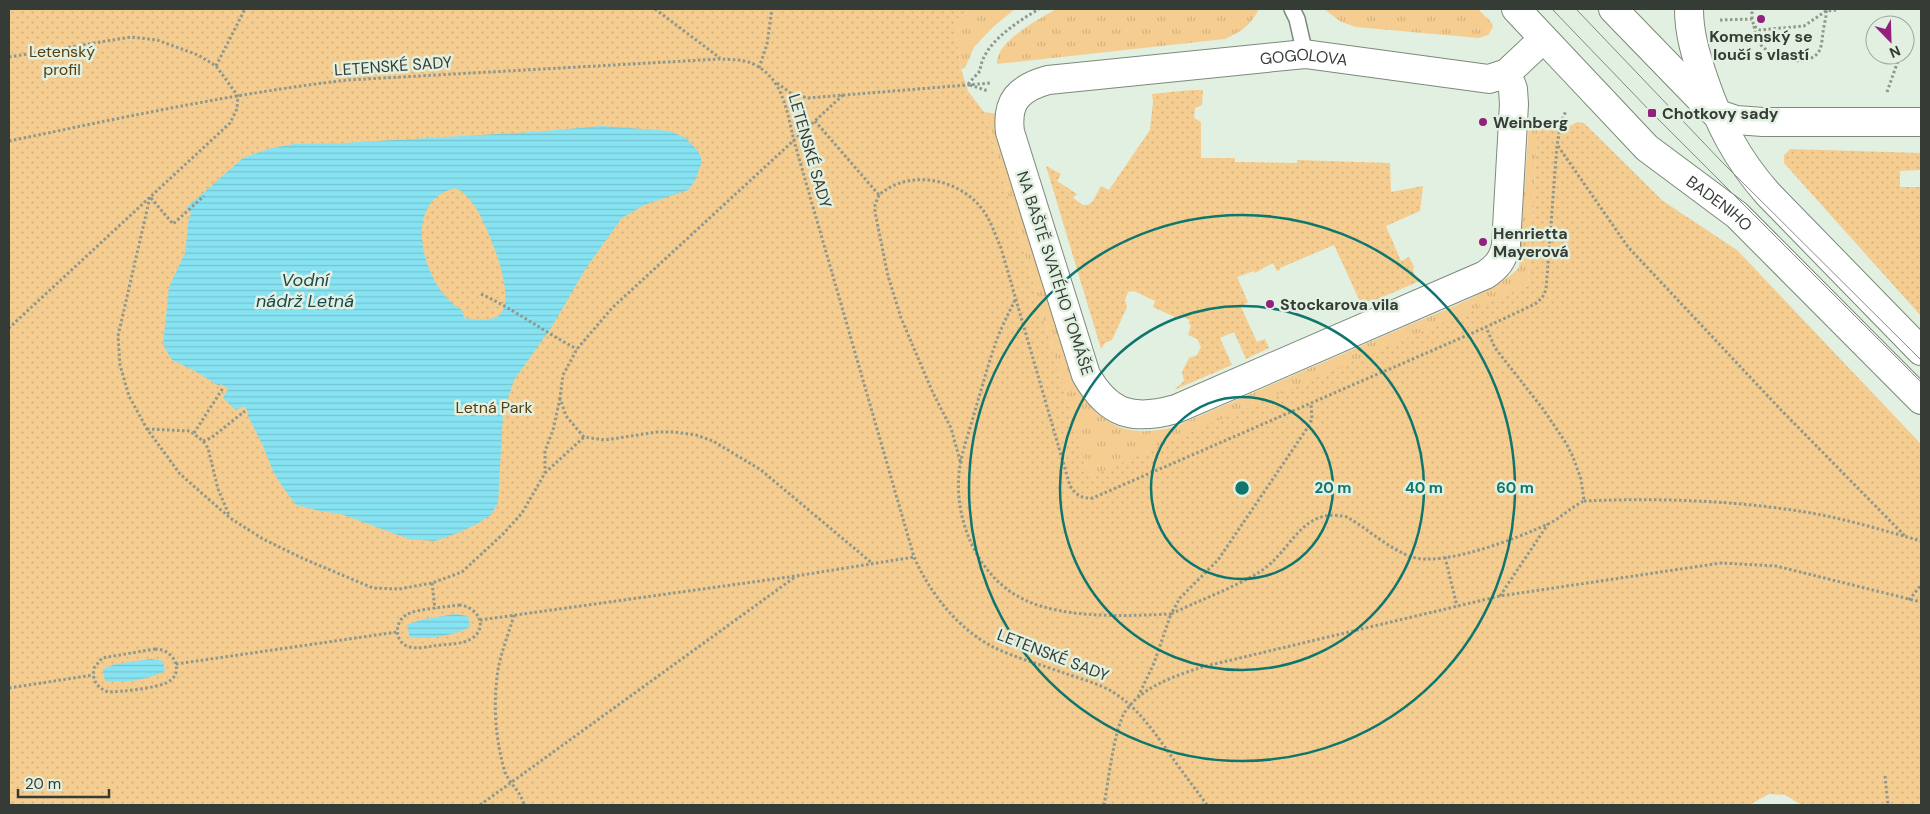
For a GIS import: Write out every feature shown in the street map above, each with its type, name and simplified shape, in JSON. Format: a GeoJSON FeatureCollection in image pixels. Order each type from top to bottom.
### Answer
{"type":"FeatureCollection","features":[{"type":"Feature","properties":{"kind":"street"},"geometry":{"type":"LineString","coordinates":[[1613,9],[1715,113],[1736,120],[1763,122],[1921,122]]}},
{"type":"Feature","properties":{"kind":"street"},"geometry":{"type":"LineString","coordinates":[[1689,9],[1690,37],[1715,113],[1731,145],[1758,182],[1921,351]]}},
{"type":"Feature","properties":{"kind":"street"},"geometry":{"type":"LineString","coordinates":[[1507,73],[1529,19]]}},
{"type":"Feature","properties":{"kind":"street","name":"BADENIHO"},"geometry":{"type":"LineString","coordinates":[[1529,19],[1647,148],[1737,215],[1921,400]]}},
{"type":"Feature","properties":{"kind":"street","name":"GOGOLOVA"},"geometry":{"type":"LineString","coordinates":[[1048,80],[1305,54],[1489,79],[1507,73]]}},
{"type":"Feature","properties":{"kind":"street","name":"NA BAŠTĚ SVATÉHO TOMÁŠE"},"geometry":{"type":"LineString","coordinates":[[1048,80],[1032,84],[1020,94],[1015,99],[1008,117],[1010,132],[1086,375],[1102,399],[1113,407],[1121,411],[1153,415],[1176,409],[1476,279],[1497,267],[1503,258],[1506,245],[1514,113],[1513,89],[1507,73]]}},
{"type":"Feature","properties":{"kind":"lane"},"geometry":{"type":"LineString","coordinates":[[1292,9],[1300,27],[1305,54]]}},
{"type":"Feature","properties":{"kind":"path"},"geometry":{"type":"LineString","coordinates":[[216,66],[245,9]]}},
{"type":"Feature","properties":{"kind":"path"},"geometry":{"type":"LineString","coordinates":[[655,9],[720,59]]}},
{"type":"Feature","properties":{"kind":"path"},"geometry":{"type":"LineString","coordinates":[[759,68],[767,44],[772,9]]}},
{"type":"Feature","properties":{"kind":"path"},"geometry":{"type":"LineString","coordinates":[[967,84],[980,71],[981,62],[994,43],[1021,20],[1039,9]]}},
{"type":"Feature","properties":{"kind":"path"},"geometry":{"type":"LineString","coordinates":[[1752,9],[1752,19],[1758,41],[1766,49],[1781,58],[1795,62],[1809,59],[1818,53],[1826,10]]}},
{"type":"Feature","properties":{"kind":"path"},"geometry":{"type":"LineString","coordinates":[[1754,26],[1760,30],[1804,26],[1826,10],[1836,10]]}},
{"type":"Feature","properties":{"kind":"path"},"geometry":{"type":"LineString","coordinates":[[1720,20],[1752,19]]}},
{"type":"Feature","properties":{"kind":"path"},"geometry":{"type":"LineString","coordinates":[[9,57],[131,37],[157,40],[198,55],[216,66],[238,96],[237,109],[230,122],[9,328]]}},
{"type":"Feature","properties":{"kind":"path","name":"LETENSKÉ SADY"},"geometry":{"type":"LineString","coordinates":[[9,141],[171,108],[301,85],[348,80],[720,59],[751,63],[774,81],[784,100],[794,141],[914,558],[921,574],[953,616],[972,633],[993,647],[1096,685],[1115,694],[1130,705],[1145,721],[1207,805]]}},
{"type":"Feature","properties":{"kind":"path"},"geometry":{"type":"LineString","coordinates":[[774,81],[792,94],[801,97],[967,84],[992,92]]}},
{"type":"Feature","properties":{"kind":"path"},"geometry":{"type":"LineString","coordinates":[[545,473],[545,451],[553,430],[563,375],[576,349],[612,308],[843,95]]}},
{"type":"Feature","properties":{"kind":"path"},"geometry":{"type":"LineString","coordinates":[[961,464],[951,428],[933,393],[901,318],[888,276],[875,212],[875,205],[879,195],[885,190],[902,182],[921,179],[934,181],[966,194],[975,201],[990,220],[1001,248],[1070,486],[1079,496],[1086,499],[1093,498],[1535,304],[1542,298],[1546,290],[1557,145],[1561,122],[1566,111]]}},
{"type":"Feature","properties":{"kind":"path"},"geometry":{"type":"LineString","coordinates":[[815,121],[879,195]]}},
{"type":"Feature","properties":{"kind":"path"},"geometry":{"type":"LineString","coordinates":[[1557,145],[1628,248],[1781,410],[1905,536]]}},
{"type":"Feature","properties":{"kind":"path"},"geometry":{"type":"LineString","coordinates":[[150,197],[173,224],[204,196]]}},
{"type":"Feature","properties":{"kind":"path"},"geometry":{"type":"LineString","coordinates":[[150,197],[118,336],[120,365],[129,396],[147,429],[180,474],[230,518],[263,539],[304,559],[373,588],[399,589],[432,583],[462,572],[503,534],[522,513],[545,473],[584,438]]}},
{"type":"Feature","properties":{"kind":"path"},"geometry":{"type":"LineString","coordinates":[[480,294],[498,302],[576,349]]}},
{"type":"Feature","properties":{"kind":"path"},"geometry":{"type":"LineString","coordinates":[[1015,299],[996,343],[969,430],[959,473],[960,507],[970,539],[996,580],[1009,591],[1025,600],[1043,606],[1078,613],[1125,616],[1171,614],[1263,569],[1303,526],[1326,516],[1337,514],[1347,516],[1400,551],[1414,557],[1427,559],[1445,557],[1492,546],[1548,524],[1584,501],[1732,502],[1794,510],[1852,522],[1921,541]]}},
{"type":"Feature","properties":{"kind":"path"},"geometry":{"type":"LineString","coordinates":[[1486,327],[1495,348],[1543,408],[1566,443],[1580,479],[1584,501]]}},
{"type":"Feature","properties":{"kind":"path"},"geometry":{"type":"LineString","coordinates":[[194,433],[223,388]]}},
{"type":"Feature","properties":{"kind":"path"},"geometry":{"type":"LineString","coordinates":[[560,398],[566,416],[584,438],[605,440],[657,432],[674,432],[696,435],[713,441],[761,470],[873,564]]}},
{"type":"Feature","properties":{"kind":"path"},"geometry":{"type":"LineString","coordinates":[[1138,697],[1154,663],[1171,614],[1180,598],[1218,560],[1308,427],[1312,419],[1311,403]]}},
{"type":"Feature","properties":{"kind":"path"},"geometry":{"type":"LineString","coordinates":[[203,441],[211,438],[245,411]]}},
{"type":"Feature","properties":{"kind":"path"},"geometry":{"type":"LineString","coordinates":[[147,429],[190,431],[203,441],[208,448],[218,489],[230,518]]}},
{"type":"Feature","properties":{"kind":"path"},"geometry":{"type":"LineString","coordinates":[[1500,596],[1548,524]]}},
{"type":"Feature","properties":{"kind":"path"},"geometry":{"type":"LineString","coordinates":[[1445,557],[1457,606]]}},
{"type":"Feature","properties":{"kind":"path"},"geometry":{"type":"LineString","coordinates":[[480,620],[914,558]]}},
{"type":"Feature","properties":{"kind":"path"},"geometry":{"type":"LineString","coordinates":[[1104,805],[1118,729],[1130,705],[1138,697],[1159,684],[1202,667],[1500,596],[1721,562],[1776,566],[1909,601],[1921,602]]}},
{"type":"Feature","properties":{"kind":"path"},"geometry":{"type":"LineString","coordinates":[[480,805],[796,576]]}},
{"type":"Feature","properties":{"kind":"path"},"geometry":{"type":"LineString","coordinates":[[432,583],[435,609]]}},
{"type":"Feature","properties":{"kind":"path"},"geometry":{"type":"LineString","coordinates":[[1909,601],[1921,585]]}},
{"type":"Feature","properties":{"kind":"path"},"geometry":{"type":"LineString","coordinates":[[464,606],[474,610],[480,620],[480,626],[475,636],[455,643],[411,648],[401,642],[397,632],[398,624],[406,614],[435,609],[464,606]]}},
{"type":"Feature","properties":{"kind":"path"},"geometry":{"type":"LineString","coordinates":[[514,615],[498,669],[494,717],[505,770],[522,798],[524,805]]}},
{"type":"Feature","properties":{"kind":"path"},"geometry":{"type":"LineString","coordinates":[[176,664],[397,632]]}},
{"type":"Feature","properties":{"kind":"path"},"geometry":{"type":"LineString","coordinates":[[155,649],[166,651],[176,664],[174,675],[166,683],[113,692],[102,690],[94,680],[93,675],[97,662],[107,656],[155,649]]}},
{"type":"Feature","properties":{"kind":"path"},"geometry":{"type":"LineString","coordinates":[[9,688],[93,675]]}},
{"type":"Feature","properties":{"kind":"path"},"geometry":{"type":"LineString","coordinates":[[1885,776],[1888,805]]}},
{"type":"Feature","properties":{"kind":"green space","name":"Letná Park"},"geometry":{"type":"Polygon","coordinates":[[[9,9],[969,9],[954,22],[961,69],[968,91],[984,112],[1089,477],[1528,285],[1538,123],[1566,128],[1577,122],[1584,123],[1663,201],[1737,250],[1921,444],[1921,805],[1802,805],[1785,795],[1769,794],[1749,805],[9,805],[9,9]]]}},
{"type":"Feature","properties":{"kind":"green space"},"geometry":{"type":"Polygon","coordinates":[[[904,9],[954,22],[969,9],[1015,9],[993,27],[974,47],[965,68],[961,69],[956,37],[904,9]]]}},
{"type":"Feature","properties":{"kind":"green space"},"geometry":{"type":"Polygon","coordinates":[[[1056,9],[1259,9],[1245,27],[1225,39],[997,64],[998,56],[1010,40],[1029,25],[1056,9]]]}},
{"type":"Feature","properties":{"kind":"green space"},"geometry":{"type":"Polygon","coordinates":[[[1324,9],[1478,9],[1492,23],[1493,27],[1488,35],[1479,38],[1356,27],[1341,22],[1324,9]]]}},
{"type":"Feature","properties":{"kind":"green space"},"geometry":{"type":"Polygon","coordinates":[[[1203,90],[1202,105],[1195,108],[1194,118],[1201,122],[1201,158],[1235,158],[1235,162],[1297,163],[1297,160],[1390,163],[1391,192],[1423,186],[1420,211],[1386,226],[1401,261],[1409,257],[1414,267],[1413,271],[1416,278],[1422,280],[1362,306],[1334,245],[1277,271],[1273,263],[1255,273],[1254,271],[1237,277],[1248,302],[1241,307],[1257,342],[1265,339],[1269,348],[1246,359],[1234,332],[1220,338],[1232,365],[1174,390],[1184,381],[1182,372],[1189,358],[1197,355],[1201,347],[1197,339],[1188,335],[1191,325],[1188,323],[1190,320],[1181,316],[1179,319],[1153,307],[1155,301],[1134,291],[1128,292],[1125,300],[1127,307],[1112,340],[1105,343],[1101,349],[1046,166],[1061,174],[1057,181],[1077,194],[1073,198],[1083,205],[1088,205],[1093,201],[1101,186],[1109,190],[1150,130],[1152,94],[1203,90]]]}},
{"type":"Feature","properties":{"kind":"green space"},"geometry":{"type":"Polygon","coordinates":[[[984,112],[998,114],[996,131],[1071,377],[1090,406],[1112,424],[1125,429],[1139,431],[1174,427],[1465,301],[1482,293],[1510,275],[1519,267],[1529,122],[1538,123],[1528,285],[1089,478],[984,112]]]}},
{"type":"Feature","properties":{"kind":"green space"},"geometry":{"type":"Polygon","coordinates":[[[1790,149],[1921,153],[1921,170],[1900,171],[1900,187],[1921,187],[1921,316],[1784,163],[1784,155],[1790,149]]]}},
{"type":"Feature","properties":{"kind":"water","name":"Vodní nádrž Letná"},"geometry":{"type":"Polygon","coordinates":[[[602,126],[670,131],[686,138],[698,151],[701,164],[695,181],[688,190],[644,205],[622,218],[586,268],[551,328],[514,380],[503,414],[498,503],[491,515],[477,524],[435,541],[409,539],[341,514],[296,505],[273,471],[247,414],[249,413],[244,406],[236,410],[223,398],[228,389],[172,360],[163,345],[169,287],[185,253],[189,217],[192,214],[186,208],[243,158],[268,149],[293,144],[533,132],[602,126]],[[457,188],[439,195],[427,208],[422,226],[423,245],[428,265],[436,284],[448,299],[462,310],[464,318],[481,320],[494,318],[504,308],[504,280],[494,246],[481,217],[468,197],[457,188]]]}},
{"type":"Feature","properties":{"kind":"water"},"geometry":{"type":"Polygon","coordinates":[[[455,614],[468,616],[470,627],[456,633],[441,636],[410,637],[407,625],[420,620],[455,614]]]}},
{"type":"Feature","properties":{"kind":"water"},"geometry":{"type":"Polygon","coordinates":[[[151,659],[163,661],[165,671],[151,677],[136,680],[105,681],[103,669],[115,664],[151,659]]]}},
{"type":"Feature","properties":{"kind":"tram line"},"geometry":{"type":"LineString","coordinates":[[1552,9],[1652,113],[1921,382]]}},
{"type":"Feature","properties":{"kind":"tram line"},"geometry":{"type":"LineString","coordinates":[[1576,9],[1723,163],[1921,360]]}},
{"type":"Feature","properties":{"kind":"place","name":"Komenský se loučí s vlastí"},"geometry":{"type":"Point","coordinates":[1761,19]}},
{"type":"Feature","properties":{"kind":"place","name":"Chotkovy sady"},"geometry":{"type":"Point","coordinates":[1652,113]}},
{"type":"Feature","properties":{"kind":"place","name":"Weinberg"},"geometry":{"type":"Point","coordinates":[1483,122]}},
{"type":"Feature","properties":{"kind":"place","name":"Henrietta Mayerová"},"geometry":{"type":"Point","coordinates":[1483,242]}},
{"type":"Feature","properties":{"kind":"place","name":"Stockarova vila"},"geometry":{"type":"Point","coordinates":[1270,304]}},
{"type":"Feature","properties":{"kind":"park label","name":"Letenský profil"},"geometry":{"type":"Point","coordinates":[62,60]}}]}
